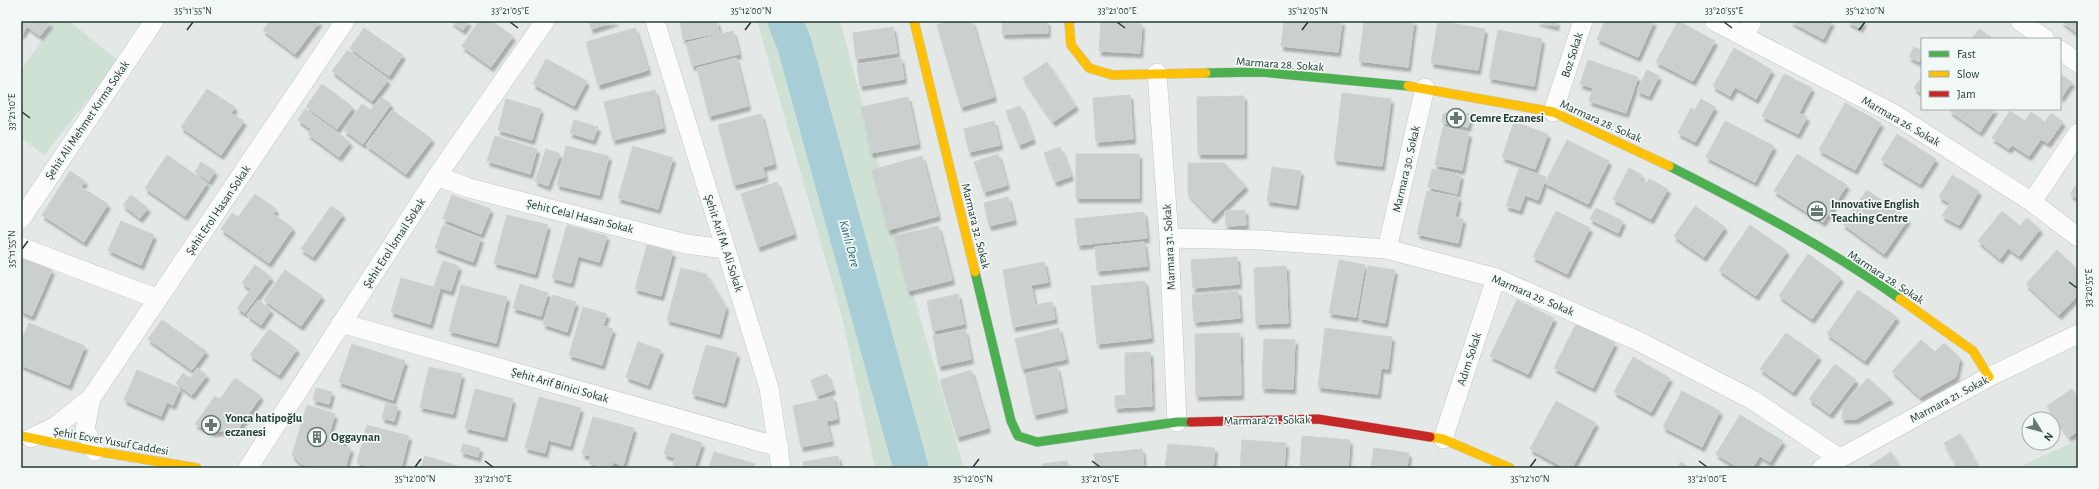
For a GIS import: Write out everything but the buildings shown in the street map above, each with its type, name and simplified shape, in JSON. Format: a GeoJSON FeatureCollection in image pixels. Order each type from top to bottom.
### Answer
{"type":"FeatureCollection","features":[{"type":"Feature","properties":{"kind":"street","name":"Şehit Ali Mehmet Kırma Sokak"},"geometry":{"type":"LineString","coordinates":[[21,219],[154,21]]}},
{"type":"Feature","properties":{"kind":"street","name":"Şehit Erol Hasan Sokak"},"geometry":{"type":"LineString","coordinates":[[26,437],[56,426],[91,398],[345,21]]}},
{"type":"Feature","properties":{"kind":"street","name":"Şehit Erol İsmail Sokak"},"geometry":{"type":"LineString","coordinates":[[248,468],[437,176],[545,21]]}},
{"type":"Feature","properties":{"kind":"street","name":"Şehit Arif M. Ali Sokak"},"geometry":{"type":"LineString","coordinates":[[655,21],[769,388],[781,468]]}},
{"type":"Feature","properties":{"kind":"street","name":"Marmara 32. Sokak"},"geometry":{"type":"LineString","coordinates":[[914,21],[1011,420],[1018,436]]}},
{"type":"Feature","properties":{"kind":"street","name":"Marmara 28. Sokak"},"geometry":{"type":"LineString","coordinates":[[1069,21],[1071,45],[1089,68],[1112,75],[1157,72],[1261,72],[1425,88],[1553,112],[1618,141],[1756,209],[1878,284],[1973,351],[1989,377]]}},
{"type":"Feature","properties":{"kind":"street","name":"Boz Sokak"},"geometry":{"type":"LineString","coordinates":[[1553,112],[1583,21]]}},
{"type":"Feature","properties":{"kind":"street","name":"Marmara 26. Sokak"},"geometry":{"type":"LineString","coordinates":[[1714,21],[1748,29],[1894,114],[2032,202],[2078,237]]}},
{"type":"Feature","properties":{"kind":"street"},"geometry":{"type":"LineString","coordinates":[[2020,21],[2044,38]]}},
{"type":"Feature","properties":{"kind":"street"},"geometry":{"type":"LineString","coordinates":[[2061,51],[2078,63]]}},
{"type":"Feature","properties":{"kind":"street","name":"Marmara 31. Sokak"},"geometry":{"type":"LineString","coordinates":[[1157,72],[1170,238],[1178,422]]}},
{"type":"Feature","properties":{"kind":"street","name":"Marmara 30. Sokak"},"geometry":{"type":"LineString","coordinates":[[1387,249],[1425,88]]}},
{"type":"Feature","properties":{"kind":"street"},"geometry":{"type":"LineString","coordinates":[[2032,202],[2078,133]]}},
{"type":"Feature","properties":{"kind":"street","name":"Şehit Celal Hasan Sokak"},"geometry":{"type":"LineString","coordinates":[[437,176],[469,188],[679,242],[725,249]]}},
{"type":"Feature","properties":{"kind":"street","name":"Marmara 29. Sokak"},"geometry":{"type":"LineString","coordinates":[[1170,238],[1260,240],[1387,249],[1496,278],[1638,341],[1753,400],[1840,458]]}},
{"type":"Feature","properties":{"kind":"street"},"geometry":{"type":"LineString","coordinates":[[21,247],[158,299]]}},
{"type":"Feature","properties":{"kind":"street","name":"Adım Sokak"},"geometry":{"type":"LineString","coordinates":[[1443,439],[1496,278]]}},
{"type":"Feature","properties":{"kind":"street","name":"Şehit Arif Binici Sokak"},"geometry":{"type":"LineString","coordinates":[[341,323],[779,447]]}},
{"type":"Feature","properties":{"kind":"street","name":"Marmara 21. Sokak"},"geometry":{"type":"LineString","coordinates":[[1822,468],[1989,377],[2078,334]]}},
{"type":"Feature","properties":{"kind":"street","name":"Şehit Erol Hasan Sokak"},"geometry":{"type":"LineString","coordinates":[[91,398],[85,429],[95,451]]}},
{"type":"Feature","properties":{"kind":"street","name":"Marmara 21. Sokak"},"geometry":{"type":"LineString","coordinates":[[1018,436],[1037,442],[1178,422],[1318,419],[1443,439],[1510,468]]}},
{"type":"Feature","properties":{"kind":"street","name":"Şehit Ecvet Yusuf Caddesi"},"geometry":{"type":"LineString","coordinates":[[26,437],[95,451],[197,468]]}},
{"type":"Feature","properties":{"kind":"green space"},"geometry":{"type":"Polygon","coordinates":[[[45,21],[69,21],[119,61],[44,155],[21,138],[21,70],[52,26],[45,21]]]}},
{"type":"Feature","properties":{"kind":"green space"},"geometry":{"type":"Polygon","coordinates":[[[757,21],[840,21],[913,293],[964,468],[875,468],[841,313],[757,21]]]}},
{"type":"Feature","properties":{"kind":"green space"},"geometry":{"type":"Polygon","coordinates":[[[2078,440],[2078,468],[2017,468],[2054,451],[2061,451],[2061,448],[2078,440]]]}},
{"type":"Feature","properties":{"kind":"waterway","name":"Kanlı Dere"},"geometry":{"type":"LineString","coordinates":[[785,21],[794,43],[911,468]]}},
{"type":"Feature","properties":{"kind":"traffic: fast"},"geometry":{"type":"LineString","coordinates":[[1206,73],[1261,72],[1408,86]]}},
{"type":"Feature","properties":{"kind":"traffic: fast"},"geometry":{"type":"LineString","coordinates":[[1669,166],[1787,228],[1844,262],[1900,299]]}},
{"type":"Feature","properties":{"kind":"traffic: fast"},"geometry":{"type":"LineString","coordinates":[[975,272],[1011,421],[1018,436],[1037,442],[1177,422],[1191,422]]}},
{"type":"Feature","properties":{"kind":"traffic: slow"},"geometry":{"type":"LineString","coordinates":[[914,21],[975,272]]}},
{"type":"Feature","properties":{"kind":"traffic: slow"},"geometry":{"type":"LineString","coordinates":[[1069,21],[1071,45],[1089,68],[1112,75],[1206,73]]}},
{"type":"Feature","properties":{"kind":"traffic: slow"},"geometry":{"type":"LineString","coordinates":[[1408,86],[1553,112],[1669,166]]}},
{"type":"Feature","properties":{"kind":"traffic: slow"},"geometry":{"type":"LineString","coordinates":[[1900,299],[1973,351],[1989,377]]}},
{"type":"Feature","properties":{"kind":"traffic: slow"},"geometry":{"type":"LineString","coordinates":[[21,436],[95,451],[197,468]]}},
{"type":"Feature","properties":{"kind":"traffic: slow"},"geometry":{"type":"LineString","coordinates":[[1430,437],[1443,439],[1510,468]]}},
{"type":"Feature","properties":{"kind":"traffic: jam"},"geometry":{"type":"LineString","coordinates":[[1191,422],[1318,419],[1430,437]]}},
{"type":"Feature","properties":{"kind":"place","name":"Cemre Eczanesi"},"geometry":{"type":"Point","coordinates":[1456,118]}},
{"type":"Feature","properties":{"kind":"place","name":"Innovative English Teaching Centre"},"geometry":{"type":"Point","coordinates":[1817,211]}},
{"type":"Feature","properties":{"kind":"place","name":"Yonca hatipoğlu eczanesi"},"geometry":{"type":"Point","coordinates":[211,425]}},
{"type":"Feature","properties":{"kind":"place","name":"Oggaynan"},"geometry":{"type":"Point","coordinates":[317,437]}}]}
